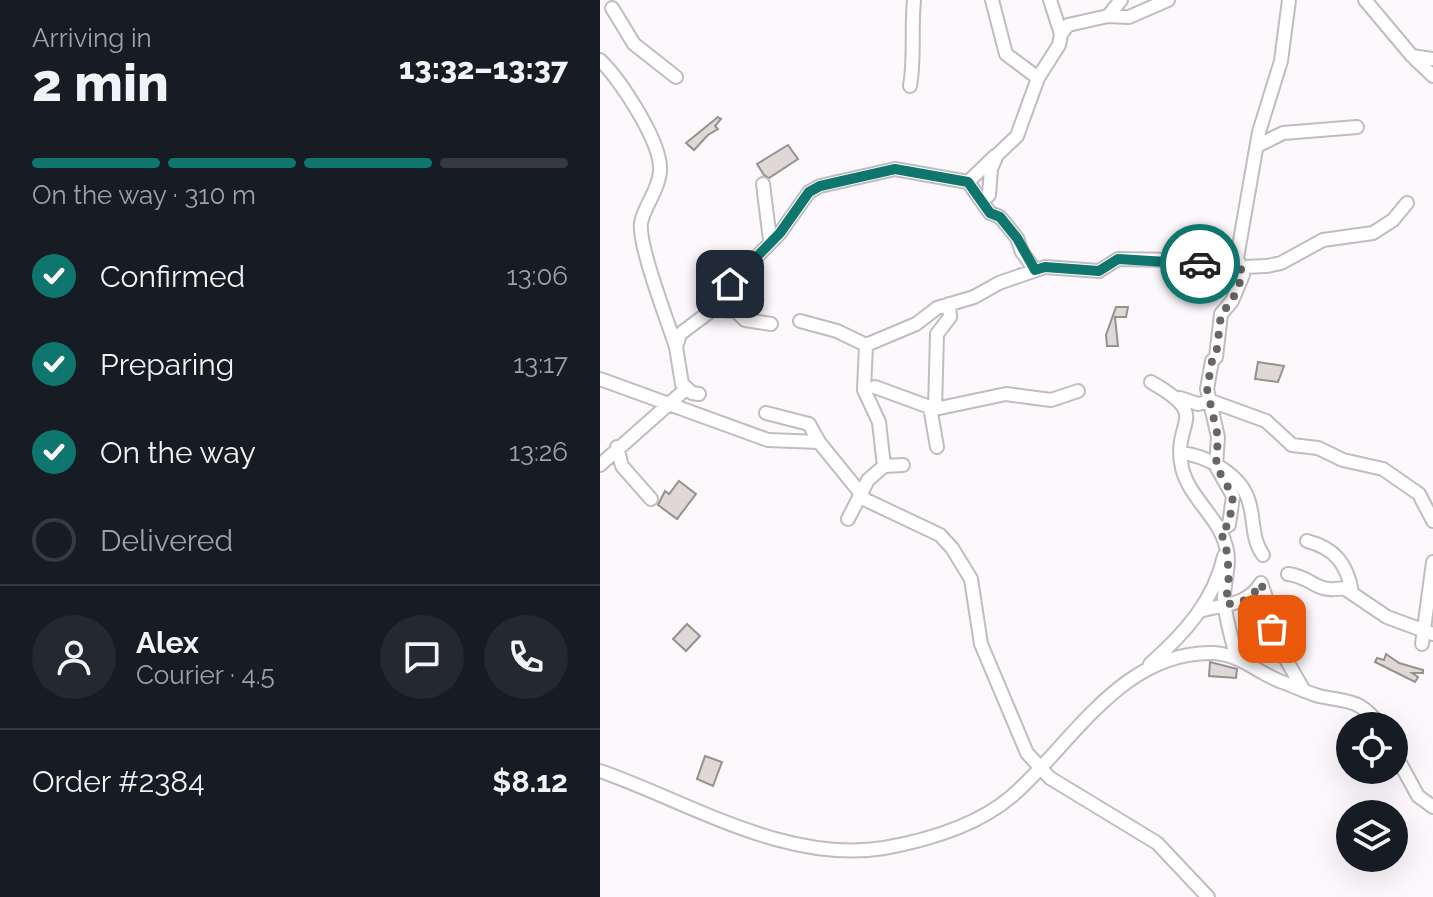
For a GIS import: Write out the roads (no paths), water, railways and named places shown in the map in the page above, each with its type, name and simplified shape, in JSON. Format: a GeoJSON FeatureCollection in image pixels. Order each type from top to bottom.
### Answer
{"type":"FeatureCollection","features":[{"type":"Feature","properties":{"kind":"street"},"geometry":{"type":"LineString","coordinates":[[910,86],[915,56],[911,30],[914,0]]}},
{"type":"Feature","properties":{"kind":"street"},"geometry":{"type":"LineString","coordinates":[[992,0],[1006,54],[1038,78]]}},
{"type":"Feature","properties":{"kind":"street"},"geometry":{"type":"LineString","coordinates":[[1050,0],[1061,34]]}},
{"type":"Feature","properties":{"kind":"street"},"geometry":{"type":"LineString","coordinates":[[1108,16],[1121,0]]}},
{"type":"Feature","properties":{"kind":"street"},"geometry":{"type":"LineString","coordinates":[[968,182],[1017,136],[1038,78],[1068,25],[1108,16],[1129,17],[1168,0]]}},
{"type":"Feature","properties":{"kind":"street"},"geometry":{"type":"LineString","coordinates":[[1220,530],[1229,525],[1233,496],[1216,466],[1218,437],[1207,389],[1212,361],[1216,357],[1221,314],[1239,287],[1243,275],[1237,258],[1259,132],[1281,61],[1289,0]]}},
{"type":"Feature","properties":{"kind":"street"},"geometry":{"type":"LineString","coordinates":[[1365,0],[1433,76]]}},
{"type":"Feature","properties":{"kind":"street"},"geometry":{"type":"LineString","coordinates":[[608,7],[634,44],[676,77]]}},
{"type":"Feature","properties":{"kind":"street"},"geometry":{"type":"LineString","coordinates":[[1412,56],[1433,59]]}},
{"type":"Feature","properties":{"kind":"street"},"geometry":{"type":"LineString","coordinates":[[600,60],[644,124],[661,167],[656,193],[641,223],[645,249],[676,347],[682,384],[699,394]]}},
{"type":"Feature","properties":{"kind":"street"},"geometry":{"type":"LineString","coordinates":[[1259,145],[1283,133],[1357,127]]}},
{"type":"Feature","properties":{"kind":"street"},"geometry":{"type":"LineString","coordinates":[[982,201],[989,195],[991,169],[997,155]]}},
{"type":"Feature","properties":{"kind":"street"},"geometry":{"type":"LineString","coordinates":[[676,347],[688,327],[724,301],[730,284],[780,233],[809,192],[820,186],[895,169],[968,182],[990,213],[1000,217],[1017,238],[1035,270]]}},
{"type":"Feature","properties":{"kind":"street"},"geometry":{"type":"LineString","coordinates":[[763,184],[770,240]]}},
{"type":"Feature","properties":{"kind":"street"},"geometry":{"type":"LineString","coordinates":[[800,321],[837,331],[866,345],[916,324],[937,308],[1045,267],[1099,271],[1118,259],[1173,260],[1218,268],[1281,263],[1323,240],[1373,233],[1393,220],[1407,203]]}},
{"type":"Feature","properties":{"kind":"street"},"geometry":{"type":"LineString","coordinates":[[937,447],[933,408],[937,334],[950,317],[949,304]]}},
{"type":"Feature","properties":{"kind":"street"},"geometry":{"type":"LineString","coordinates":[[715,310],[736,311],[753,305]]}},
{"type":"Feature","properties":{"kind":"street"},"geometry":{"type":"LineString","coordinates":[[736,311],[745,320],[771,324]]}},
{"type":"Feature","properties":{"kind":"street"},"geometry":{"type":"LineString","coordinates":[[866,345],[864,390],[879,422],[884,466]]}},
{"type":"Feature","properties":{"kind":"street"},"geometry":{"type":"LineString","coordinates":[[600,379],[768,440],[814,442]]}},
{"type":"Feature","properties":{"kind":"street"},"geometry":{"type":"LineString","coordinates":[[1151,382],[1198,404],[1211,401],[1266,421],[1292,445],[1318,448],[1343,460],[1383,469],[1399,477],[1419,494],[1433,521]]}},
{"type":"Feature","properties":{"kind":"street"},"geometry":{"type":"LineString","coordinates":[[875,387],[933,408],[1006,394],[1051,400],[1078,391]]}},
{"type":"Feature","properties":{"kind":"street"},"geometry":{"type":"LineString","coordinates":[[600,465],[687,388]]}},
{"type":"Feature","properties":{"kind":"street"},"geometry":{"type":"LineString","coordinates":[[1178,397],[1186,408],[1187,416],[1181,453],[1183,471],[1190,487],[1220,530],[1226,546],[1226,604],[1237,659]]}},
{"type":"Feature","properties":{"kind":"street"},"geometry":{"type":"LineString","coordinates":[[766,413],[796,420],[866,500],[940,535],[971,579],[981,644],[1027,753],[1041,768],[1157,843],[1208,897]]}},
{"type":"Feature","properties":{"kind":"street"},"geometry":{"type":"LineString","coordinates":[[617,447],[622,466],[651,499]]}},
{"type":"Feature","properties":{"kind":"street"},"geometry":{"type":"LineString","coordinates":[[1181,453],[1200,455],[1241,485],[1249,499],[1254,542],[1263,555]]}},
{"type":"Feature","properties":{"kind":"street"},"geometry":{"type":"LineString","coordinates":[[848,519],[860,492],[884,466],[903,465]]}},
{"type":"Feature","properties":{"kind":"street"},"geometry":{"type":"LineString","coordinates":[[1307,541],[1327,546],[1335,554],[1350,580],[1352,592]]}},
{"type":"Feature","properties":{"kind":"street"},"geometry":{"type":"LineString","coordinates":[[600,771],[774,837],[814,848],[857,850],[901,845],[959,827],[1002,803],[1041,768],[1071,732],[1145,669],[1211,597],[1226,546]]}},
{"type":"Feature","properties":{"kind":"street"},"geometry":{"type":"LineString","coordinates":[[1288,574],[1300,576],[1317,589],[1329,591],[1344,588],[1387,617],[1427,636],[1433,562]]}},
{"type":"Feature","properties":{"kind":"street"},"geometry":{"type":"LineString","coordinates":[[1200,611],[1241,603],[1253,596],[1261,583],[1273,618],[1276,642],[1303,689]]}},
{"type":"Feature","properties":{"kind":"street"},"geometry":{"type":"LineString","coordinates":[[1145,669],[1177,657],[1202,654],[1237,659],[1276,680],[1359,703],[1368,712]]}},
{"type":"Feature","properties":{"kind":"street"},"geometry":{"type":"LineString","coordinates":[[1408,778],[1418,796],[1433,807]]}}]}
